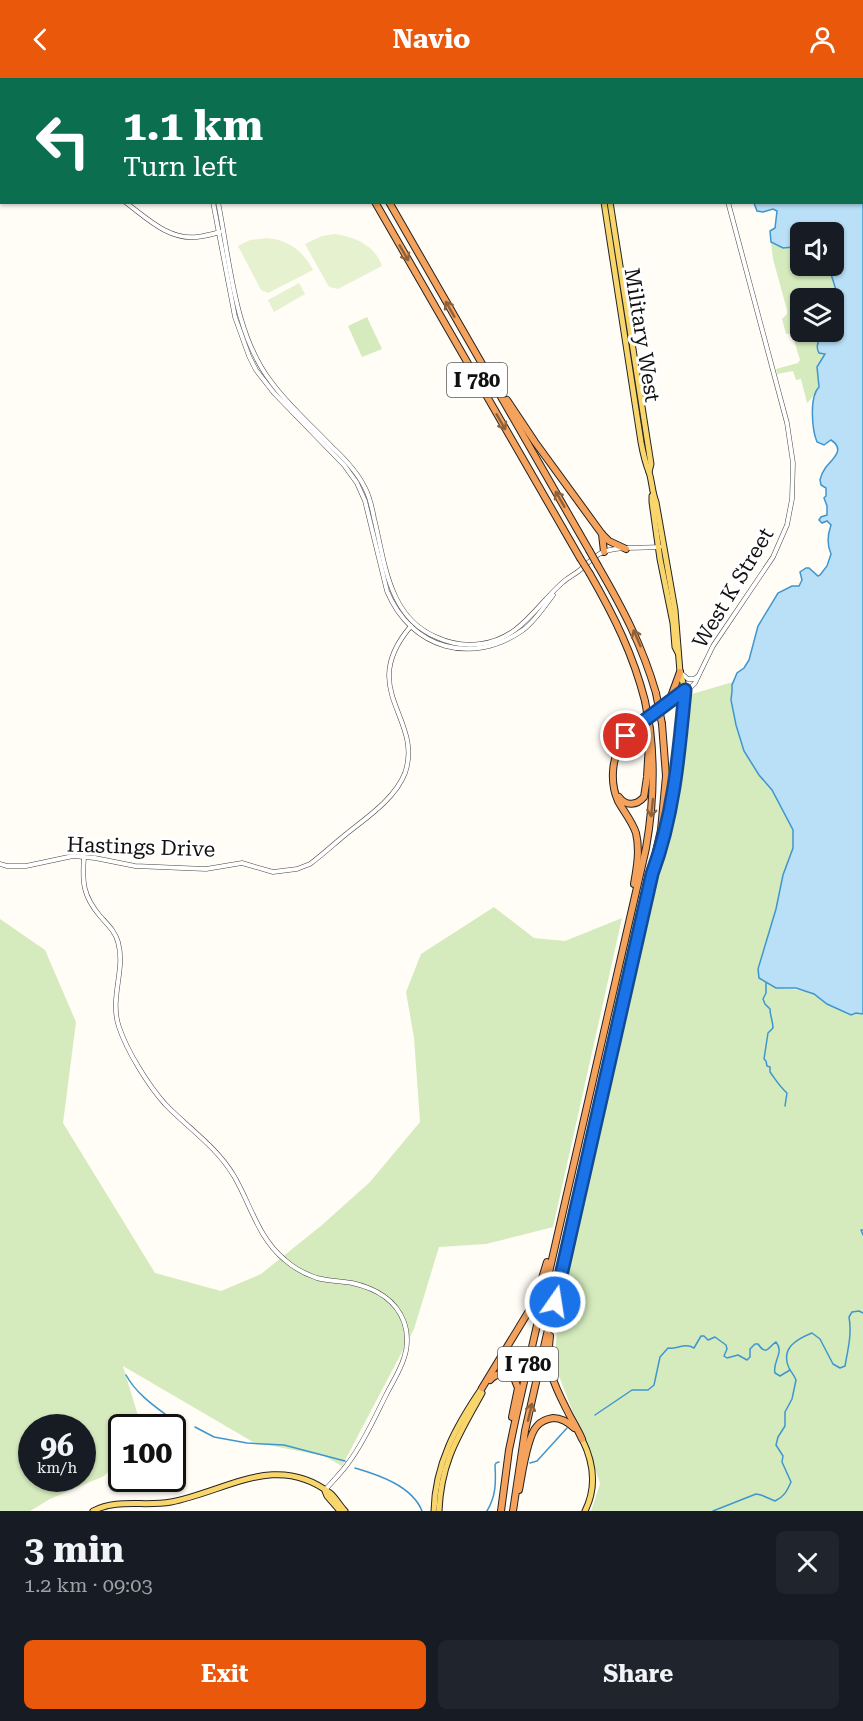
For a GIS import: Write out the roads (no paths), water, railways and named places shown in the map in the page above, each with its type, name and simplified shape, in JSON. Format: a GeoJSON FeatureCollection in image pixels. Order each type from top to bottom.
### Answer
{"type":"FeatureCollection","features":[{"type":"Feature","properties":{"kind":"highway","name":"I 780"},"geometry":{"type":"LineString","coordinates":[[376,204],[590,574],[626,641],[645,701],[654,765],[652,805],[646,848],[516,1417],[501,1511]]}},
{"type":"Feature","properties":{"kind":"highway","name":"I 780"},"geometry":{"type":"LineString","coordinates":[[389,204],[623,609],[647,663],[662,724],[665,758],[661,830],[525,1431],[513,1511]]}},
{"type":"Feature","properties":{"kind":"highway"},"geometry":{"type":"LineString","coordinates":[[479,360],[602,534],[609,542],[626,549]]}},
{"type":"Feature","properties":{"kind":"highway"},"geometry":{"type":"LineString","coordinates":[[602,534],[604,552]]}},
{"type":"Feature","properties":{"kind":"highway"},"geometry":{"type":"LineString","coordinates":[[668,702],[680,672]]}},
{"type":"Feature","properties":{"kind":"highway"},"geometry":{"type":"LineString","coordinates":[[627,929],[637,867],[637,841],[635,830],[615,792],[613,772],[619,747],[626,736],[637,726],[685,690]]}},
{"type":"Feature","properties":{"kind":"highway"},"geometry":{"type":"LineString","coordinates":[[652,874],[660,853],[669,815],[685,690]]}},
{"type":"Feature","properties":{"kind":"highway"},"geometry":{"type":"LineString","coordinates":[[615,792],[622,800],[630,804],[644,797],[650,729]]}},
{"type":"Feature","properties":{"kind":"highway"},"geometry":{"type":"LineString","coordinates":[[483,1388],[535,1301],[557,1236]]}},
{"type":"Feature","properties":{"kind":"highway"},"geometry":{"type":"LineString","coordinates":[[564,1262],[548,1363],[554,1384],[582,1439]]}},
{"type":"Feature","properties":{"kind":"highway"},"geometry":{"type":"LineString","coordinates":[[483,1388],[499,1374],[514,1378],[518,1388],[503,1469],[503,1492]]}},
{"type":"Feature","properties":{"kind":"highway"},"geometry":{"type":"LineString","coordinates":[[513,1511],[536,1426],[547,1419],[558,1418],[574,1428],[582,1439]]}},
{"type":"Feature","properties":{"kind":"main road","name":"Military West"},"geometry":{"type":"LineString","coordinates":[[604,204],[645,466],[649,472]]}},
{"type":"Feature","properties":{"kind":"main road","name":"Military West"},"geometry":{"type":"LineString","coordinates":[[610,204],[651,464],[649,472],[652,502],[661,547],[675,647],[685,690]]}},
{"type":"Feature","properties":{"kind":"main road"},"geometry":{"type":"LineString","coordinates":[[434,1511],[439,1471],[449,1442],[460,1420],[483,1388]]}},
{"type":"Feature","properties":{"kind":"main road"},"geometry":{"type":"LineString","coordinates":[[439,1511],[448,1458],[483,1388]]}},
{"type":"Feature","properties":{"kind":"main road"},"geometry":{"type":"LineString","coordinates":[[582,1439],[593,1471],[592,1491],[585,1511]]}},
{"type":"Feature","properties":{"kind":"main road"},"geometry":{"type":"LineString","coordinates":[[93,1511],[105,1505],[119,1503],[170,1502],[266,1474],[292,1476],[310,1482],[330,1493],[345,1511]]}},
{"type":"Feature","properties":{"kind":"main road"},"geometry":{"type":"LineString","coordinates":[[325,1491],[340,1511]]}},
{"type":"Feature","properties":{"kind":"street"},"geometry":{"type":"LineString","coordinates":[[128,204],[158,227],[176,236],[196,237],[222,232]]}},
{"type":"Feature","properties":{"kind":"street"},"geometry":{"type":"LineString","coordinates":[[214,204],[222,232]]}},
{"type":"Feature","properties":{"kind":"street"},"geometry":{"type":"LineString","coordinates":[[218,204],[240,316],[245,335],[256,358],[278,390],[348,462],[362,482],[371,504],[392,590],[412,625],[428,639],[461,649],[476,649],[498,644],[508,640],[532,623],[562,583],[604,552],[661,547]]}},
{"type":"Feature","properties":{"kind":"street","name":"West K Street"},"geometry":{"type":"LineString","coordinates":[[685,690],[692,687],[714,644],[763,575],[778,547],[790,514],[794,474],[787,423],[729,204]]}},
{"type":"Feature","properties":{"kind":"street","name":"Hastings Drive"},"geometry":{"type":"LineString","coordinates":[[0,864],[26,866],[65,857],[84,857],[135,866],[206,869],[242,863],[273,872],[297,869],[310,864],[388,798],[404,776],[408,758],[407,744],[389,688],[389,672],[390,661],[397,645],[412,625]]}},
{"type":"Feature","properties":{"kind":"street","name":"West K Street"},"geometry":{"type":"LineString","coordinates":[[680,672],[688,680],[694,679],[701,673]]}},
{"type":"Feature","properties":{"kind":"street"},"geometry":{"type":"LineString","coordinates":[[84,857],[83,882],[88,899],[117,939],[121,960],[115,999],[116,1018],[124,1040],[147,1080],[165,1104],[210,1144],[225,1163],[241,1189],[262,1234],[284,1260],[304,1273],[318,1278],[371,1288],[385,1296],[394,1305],[404,1322],[407,1338],[404,1358],[359,1447],[325,1491]]}},
{"type":"Feature","properties":{"kind":"water"},"geometry":{"type":"Polygon","coordinates":[[[754,204],[863,204],[863,1014],[851,1015],[827,1004],[814,994],[796,988],[776,988],[759,978],[758,969],[776,909],[783,875],[793,848],[793,830],[772,790],[759,775],[744,751],[731,700],[732,685],[737,673],[749,660],[758,626],[778,593],[792,586],[799,586],[802,580],[800,572],[806,568],[820,575],[827,566],[831,554],[828,540],[831,525],[827,521],[822,523],[819,520],[827,515],[824,498],[826,488],[821,485],[820,480],[838,450],[831,440],[824,445],[817,442],[812,414],[814,398],[819,387],[817,367],[825,354],[819,353],[819,342],[844,342],[844,288],[835,288],[832,276],[844,276],[844,222],[790,222],[790,247],[783,248],[771,242],[770,231],[775,228],[777,211],[773,209],[757,211],[754,204]]]}},
{"type":"Feature","properties":{"kind":"waterway"},"geometry":{"type":"LineString","coordinates":[[766,983],[766,993],[763,999],[770,1009],[773,1028],[768,1033],[764,1059],[770,1067],[770,1072],[787,1093],[785,1106]]}},
{"type":"Feature","properties":{"kind":"waterway"},"geometry":{"type":"LineString","coordinates":[[863,1230],[861,1230],[863,1235]]}},
{"type":"Feature","properties":{"kind":"waterway"},"geometry":{"type":"LineString","coordinates":[[713,1511],[756,1494],[775,1501],[785,1493],[791,1482],[782,1462],[783,1456],[776,1445],[785,1426],[785,1412],[792,1399],[796,1380],[787,1361],[788,1350],[796,1341],[812,1333],[820,1339],[833,1364],[840,1368],[845,1366],[850,1335],[849,1317],[852,1312],[863,1313]]}},
{"type":"Feature","properties":{"kind":"waterway"},"geometry":{"type":"LineString","coordinates":[[595,1415],[632,1390],[648,1390],[654,1385],[660,1357],[668,1348],[687,1346],[694,1348],[701,1336],[708,1340],[715,1337],[726,1345],[724,1356],[727,1358],[738,1355],[747,1360],[750,1357],[750,1349],[755,1344],[766,1350],[776,1342],[779,1353],[775,1373],[780,1376],[790,1370]]}},
{"type":"Feature","properties":{"kind":"waterway"},"geometry":{"type":"LineString","coordinates":[[126,1375],[141,1395],[165,1414]]}},
{"type":"Feature","properties":{"kind":"waterway"},"geometry":{"type":"LineString","coordinates":[[195,1427],[214,1437],[247,1443],[284,1445],[345,1461]]}},
{"type":"Feature","properties":{"kind":"waterway"},"geometry":{"type":"LineString","coordinates":[[530,1463],[537,1461],[567,1428]]}},
{"type":"Feature","properties":{"kind":"waterway"},"geometry":{"type":"LineString","coordinates":[[487,1511],[495,1489],[495,1465],[499,1462]]}},
{"type":"Feature","properties":{"kind":"waterway"},"geometry":{"type":"LineString","coordinates":[[355,1468],[384,1478],[403,1488],[417,1502],[422,1511]]}}]}
